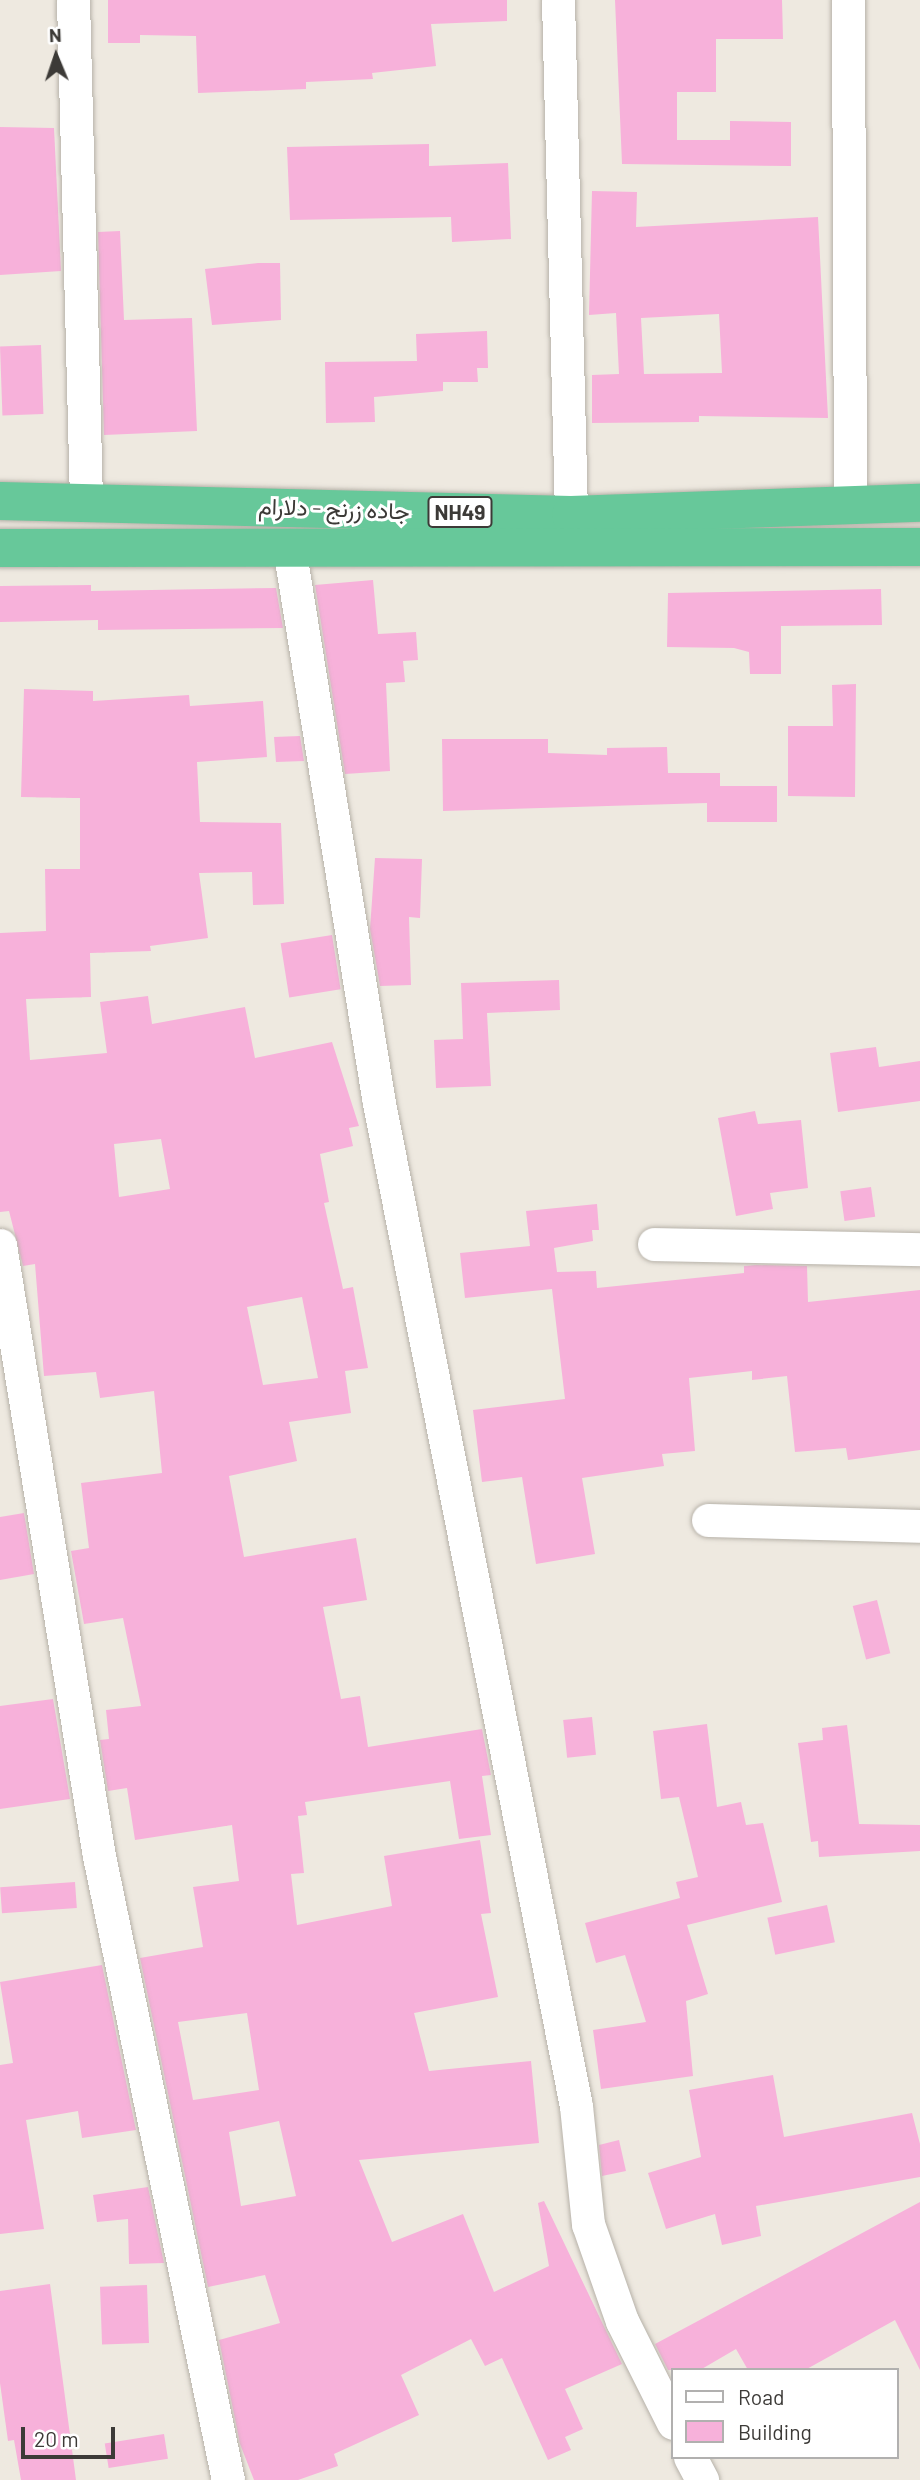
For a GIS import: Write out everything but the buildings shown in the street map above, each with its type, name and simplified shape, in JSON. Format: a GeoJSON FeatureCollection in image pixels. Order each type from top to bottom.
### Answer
{"type":"FeatureCollection","features":[{"type":"Feature","properties":{"kind":"highway","name":"جاده زرنج - دلارام"},"geometry":{"type":"LineString","coordinates":[[0,501],[86,500],[571,516],[850,503],[920,503]]}},
{"type":"Feature","properties":{"kind":"highway","name":"جاده زرنج - دلارام"},"geometry":{"type":"LineString","coordinates":[[0,548],[920,547]]}},
{"type":"Feature","properties":{"kind":"street"},"geometry":{"type":"LineString","coordinates":[[73,0],[86,500]]}},
{"type":"Feature","properties":{"kind":"street"},"geometry":{"type":"LineString","coordinates":[[558,0],[571,516]]}},
{"type":"Feature","properties":{"kind":"street"},"geometry":{"type":"LineString","coordinates":[[848,0],[850,503]]}},
{"type":"Feature","properties":{"kind":"street"},"geometry":{"type":"LineString","coordinates":[[289,547],[379,1103],[576,2106],[588,2224],[622,2321],[671,2419]]}},
{"type":"Feature","properties":{"kind":"street"},"geometry":{"type":"LineString","coordinates":[[654,1244],[920,1249]]}},
{"type":"Feature","properties":{"kind":"street"},"geometry":{"type":"LineString","coordinates":[[0,1245],[99,1856],[228,2480]]}},
{"type":"Feature","properties":{"kind":"street"},"geometry":{"type":"LineString","coordinates":[[708,1520],[920,1526]]}},
{"type":"Feature","properties":{"kind":"street"},"geometry":{"type":"LineString","coordinates":[[691,2459],[702,2480]]}}]}
